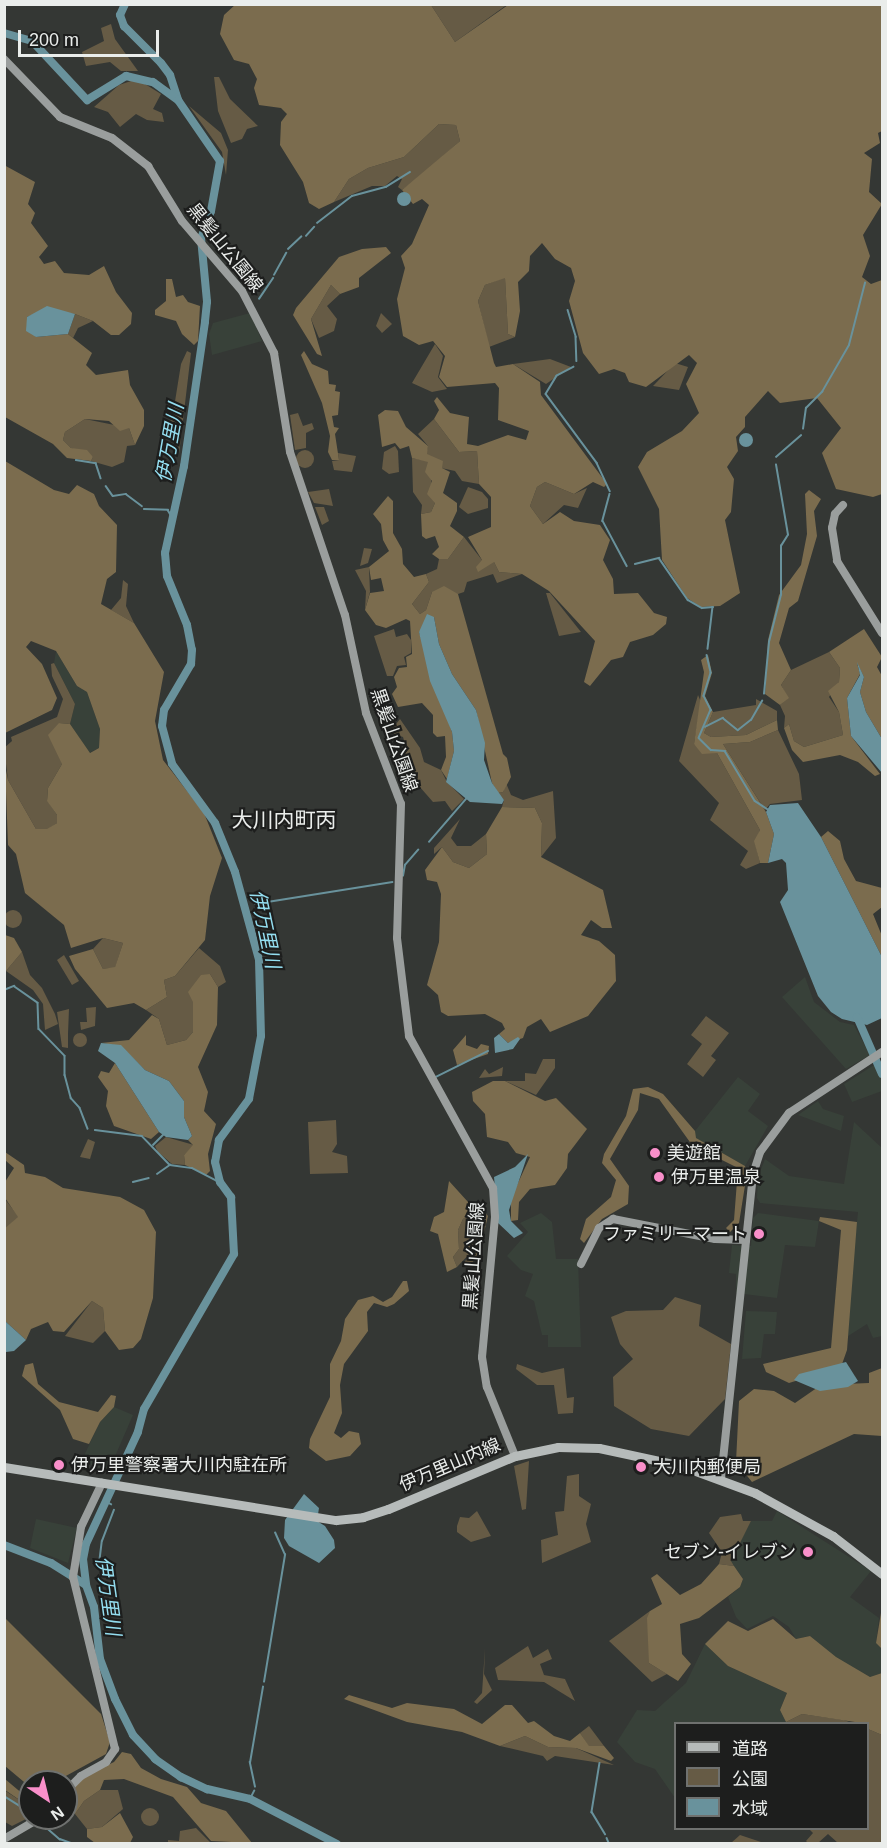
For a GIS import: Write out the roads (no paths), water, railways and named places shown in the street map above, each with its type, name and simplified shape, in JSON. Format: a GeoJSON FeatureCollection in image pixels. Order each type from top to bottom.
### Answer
{"type":"FeatureCollection","features":[{"type":"Feature","properties":{"kind":"main road","name":"黒髪山公園線"},"geometry":{"type":"LineString","coordinates":[[4,59],[60,117],[112,138],[136,154],[193,234],[242,291],[274,353],[290,452],[345,615],[370,725],[399,795],[402,822],[397,938],[406,1022],[417,1055],[482,1161],[493,1188],[495,1216],[482,1357],[487,1387],[516,1456]]}},
{"type":"Feature","properties":{"kind":"main road"},"geometry":{"type":"LineString","coordinates":[[843,505],[835,514],[832,528],[837,561],[882,633]]}},
{"type":"Feature","properties":{"kind":"main road"},"geometry":{"type":"LineString","coordinates":[[721,1479],[753,1174],[771,1134],[789,1113],[877,1056]]}},
{"type":"Feature","properties":{"kind":"main road"},"geometry":{"type":"LineString","coordinates":[[581,1264],[599,1228],[613,1219],[715,1239],[746,1240]]}},
{"type":"Feature","properties":{"kind":"main road","name":"伊万里山内線"},"geometry":{"type":"LineString","coordinates":[[4,1467],[324,1518],[371,1515],[516,1456],[558,1447],[599,1448],[653,1459],[721,1479],[794,1512],[882,1574]]}},
{"type":"Feature","properties":{"kind":"main road"},"geometry":{"type":"LineString","coordinates":[[78,1782],[111,1756],[115,1742],[74,1591],[73,1565],[81,1527],[103,1483]]}},
{"type":"Feature","properties":{"kind":"main road"},"geometry":{"type":"LineString","coordinates":[[4,1839],[20,1830]]}},
{"type":"Feature","properties":{"kind":"water"},"geometry":{"type":"Polygon","coordinates":[[[401,192],[407,192],[411,199],[407,206],[401,206],[397,202],[397,196],[401,192]]]}},
{"type":"Feature","properties":{"kind":"water"},"geometry":{"type":"Polygon","coordinates":[[[47,306],[75,314],[68,334],[36,337],[26,331],[27,317],[47,306]]]}},
{"type":"Feature","properties":{"kind":"water"},"geometry":{"type":"Polygon","coordinates":[[[746,433],[751,435],[753,440],[751,445],[746,447],[741,445],[739,440],[741,435],[746,433]]]}},
{"type":"Feature","properties":{"kind":"water"},"geometry":{"type":"Polygon","coordinates":[[[427,614],[434,617],[439,644],[452,674],[476,710],[485,743],[484,760],[492,783],[504,800],[502,804],[470,802],[446,782],[454,751],[452,732],[430,681],[419,632],[427,614]]]}},
{"type":"Feature","properties":{"kind":"water"},"geometry":{"type":"Polygon","coordinates":[[[857,662],[864,677],[860,692],[866,712],[882,739],[882,773],[851,736],[847,698],[860,675],[857,662]]]}},
{"type":"Feature","properties":{"kind":"water"},"geometry":{"type":"Polygon","coordinates":[[[798,803],[821,837],[882,957],[882,1018],[867,1025],[842,1019],[831,1012],[818,996],[780,902],[788,890],[786,863],[782,859],[768,863],[774,834],[766,812],[770,805],[798,803]]]}},
{"type":"Feature","properties":{"kind":"water"},"geometry":{"type":"Polygon","coordinates":[[[499,1034],[508,1043],[518,1037],[520,1039],[513,1049],[495,1053],[494,1038],[499,1034]]]}},
{"type":"Feature","properties":{"kind":"water"},"geometry":{"type":"Polygon","coordinates":[[[101,1043],[121,1045],[145,1070],[169,1081],[184,1101],[184,1117],[192,1136],[188,1140],[166,1137],[159,1132],[115,1063],[98,1051],[101,1043]]]}},
{"type":"Feature","properties":{"kind":"water"},"geometry":{"type":"Polygon","coordinates":[[[528,1154],[509,1210],[511,1221],[523,1233],[514,1238],[498,1223],[494,1177],[515,1167],[528,1154]]]}},
{"type":"Feature","properties":{"kind":"water"},"geometry":{"type":"Polygon","coordinates":[[[5,1321],[26,1340],[14,1351],[6,1352],[5,1321]]]}},
{"type":"Feature","properties":{"kind":"water"},"geometry":{"type":"Polygon","coordinates":[[[846,1362],[858,1381],[848,1387],[820,1391],[794,1380],[799,1374],[846,1362]]]}},
{"type":"Feature","properties":{"kind":"water"},"geometry":{"type":"Polygon","coordinates":[[[304,1494],[319,1508],[317,1521],[325,1526],[334,1540],[335,1548],[319,1563],[289,1546],[284,1538],[285,1520],[304,1494]]]}},
{"type":"Feature","properties":{"kind":"waterway"},"geometry":{"type":"LineString","coordinates":[[125,4],[120,15],[124,26],[170,75],[178,100]]}},
{"type":"Feature","properties":{"kind":"waterway","name":"伊万里川"},"geometry":{"type":"LineString","coordinates":[[4,33],[32,41],[87,100],[126,76],[153,82],[178,100],[220,161],[211,211],[201,238],[207,302],[205,322],[184,466],[165,553],[167,576],[187,625],[192,650],[191,664],[164,710],[162,726],[172,764],[215,823],[235,872],[259,960],[261,1036],[249,1099],[219,1140],[215,1162],[220,1182],[231,1197],[234,1254],[144,1409],[138,1432],[86,1544],[83,1559],[86,1585],[94,1607],[100,1659],[115,1699],[133,1735],[155,1759],[181,1777],[207,1789],[250,1799],[337,1844]]}},
{"type":"Feature","properties":{"kind":"waterway"},"geometry":{"type":"LineString","coordinates":[[317,223],[352,196],[386,187],[410,172]]}},
{"type":"Feature","properties":{"kind":"waterway"},"geometry":{"type":"LineString","coordinates":[[306,236],[314,227]]}},
{"type":"Feature","properties":{"kind":"waterway"},"geometry":{"type":"LineString","coordinates":[[288,249],[301,237]]}},
{"type":"Feature","properties":{"kind":"waterway"},"geometry":{"type":"LineString","coordinates":[[274,275],[286,253]]}},
{"type":"Feature","properties":{"kind":"waterway"},"geometry":{"type":"LineString","coordinates":[[259,299],[273,278]]}},
{"type":"Feature","properties":{"kind":"waterway"},"geometry":{"type":"LineString","coordinates":[[803,429],[806,408],[822,392],[849,345],[865,283]]}},
{"type":"Feature","properties":{"kind":"waterway"},"geometry":{"type":"LineString","coordinates":[[568,310],[576,337],[577,361]]}},
{"type":"Feature","properties":{"kind":"waterway"},"geometry":{"type":"LineString","coordinates":[[574,367],[557,376],[546,394],[597,463],[610,491]]}},
{"type":"Feature","properties":{"kind":"waterway"},"geometry":{"type":"LineString","coordinates":[[776,457],[801,435]]}},
{"type":"Feature","properties":{"kind":"waterway"},"geometry":{"type":"LineString","coordinates":[[76,460],[96,463],[101,478]]}},
{"type":"Feature","properties":{"kind":"waterway"},"geometry":{"type":"LineString","coordinates":[[764,694],[769,642],[781,595],[781,546],[788,535],[776,465]]}},
{"type":"Feature","properties":{"kind":"waterway"},"geometry":{"type":"LineString","coordinates":[[106,486],[113,496],[126,494],[142,506]]}},
{"type":"Feature","properties":{"kind":"waterway"},"geometry":{"type":"LineString","coordinates":[[610,494],[603,521],[627,566]]}},
{"type":"Feature","properties":{"kind":"waterway"},"geometry":{"type":"LineString","coordinates":[[144,509],[168,510],[171,515]]}},
{"type":"Feature","properties":{"kind":"waterway"},"geometry":{"type":"LineString","coordinates":[[635,564],[659,558],[688,600],[702,608],[713,607],[708,649]]}},
{"type":"Feature","properties":{"kind":"waterway"},"geometry":{"type":"LineString","coordinates":[[707,655],[711,673],[704,696],[711,710],[699,738],[711,750],[725,751],[755,801],[769,810]]}},
{"type":"Feature","properties":{"kind":"waterway"},"geometry":{"type":"LineString","coordinates":[[705,727],[723,718],[738,730],[751,720],[762,701]]}},
{"type":"Feature","properties":{"kind":"waterway"},"geometry":{"type":"LineString","coordinates":[[429,842],[466,799]]}},
{"type":"Feature","properties":{"kind":"waterway"},"geometry":{"type":"LineString","coordinates":[[403,876],[405,865],[418,850]]}},
{"type":"Feature","properties":{"kind":"waterway"},"geometry":{"type":"LineString","coordinates":[[255,904],[392,882]]}},
{"type":"Feature","properties":{"kind":"waterway"},"geometry":{"type":"LineString","coordinates":[[4,990],[14,986],[38,1003],[39,1029],[65,1056],[65,1075],[71,1098],[80,1108],[88,1129]]}},
{"type":"Feature","properties":{"kind":"waterway"},"geometry":{"type":"LineString","coordinates":[[857,1017],[882,1074]]}},
{"type":"Feature","properties":{"kind":"waterway"},"geometry":{"type":"LineString","coordinates":[[436,1077],[488,1051]]}},
{"type":"Feature","properties":{"kind":"waterway"},"geometry":{"type":"LineString","coordinates":[[95,1130],[142,1136],[170,1165],[192,1168],[220,1182]]}},
{"type":"Feature","properties":{"kind":"waterway"},"geometry":{"type":"LineString","coordinates":[[153,1145],[164,1134]]}},
{"type":"Feature","properties":{"kind":"waterway"},"geometry":{"type":"LineString","coordinates":[[157,1174],[170,1165]]}},
{"type":"Feature","properties":{"kind":"waterway"},"geometry":{"type":"LineString","coordinates":[[133,1182],[149,1178]]}},
{"type":"Feature","properties":{"kind":"waterway","name":"伊万里川"},"geometry":{"type":"LineString","coordinates":[[105,1501],[111,1504]]}},
{"type":"Feature","properties":{"kind":"waterway"},"geometry":{"type":"LineString","coordinates":[[99,1564],[102,1541],[114,1510]]}},
{"type":"Feature","properties":{"kind":"waterway"},"geometry":{"type":"LineString","coordinates":[[264,1682],[285,1555],[275,1533]]}},
{"type":"Feature","properties":{"kind":"waterway"},"geometry":{"type":"LineString","coordinates":[[4,1545],[51,1563],[86,1585]]}},
{"type":"Feature","properties":{"kind":"waterway"},"geometry":{"type":"LineString","coordinates":[[255,1787],[250,1763],[263,1687]]}},
{"type":"Feature","properties":{"kind":"waterway"},"geometry":{"type":"LineString","coordinates":[[600,1763],[592,1812],[605,1834]]}},
{"type":"Feature","properties":{"kind":"waterway"},"geometry":{"type":"LineString","coordinates":[[250,1799],[254,1791]]}},
{"type":"Feature","properties":{"kind":"waterway"},"geometry":{"type":"LineString","coordinates":[[4,1796],[18,1805]]}},
{"type":"Feature","properties":{"kind":"waterway"},"geometry":{"type":"LineString","coordinates":[[50,1830],[60,1839],[74,1844]]}},
{"type":"Feature","properties":{"kind":"waterway"},"geometry":{"type":"LineString","coordinates":[[607,1838],[609,1843]]}},
{"type":"Feature","properties":{"kind":"waterway"},"geometry":{"type":"LineString","coordinates":[[697,1844],[705,1844]]}},
{"type":"Feature","properties":{"kind":"place","name":"美遊館"},"geometry":{"type":"Point","coordinates":[655,1153]}},
{"type":"Feature","properties":{"kind":"place","name":"伊万里温泉"},"geometry":{"type":"Point","coordinates":[659,1177]}},
{"type":"Feature","properties":{"kind":"place","name":"ファミリーマート"},"geometry":{"type":"Point","coordinates":[759,1234]}},
{"type":"Feature","properties":{"kind":"place","name":"伊万里警察署大川内駐在所"},"geometry":{"type":"Point","coordinates":[59,1465]}},
{"type":"Feature","properties":{"kind":"place","name":"大川内郵便局"},"geometry":{"type":"Point","coordinates":[641,1467]}},
{"type":"Feature","properties":{"kind":"place","name":"セブン-イレブン"},"geometry":{"type":"Point","coordinates":[808,1552]}},
{"type":"Feature","properties":{"kind":"district","name":"大川内町丙"},"geometry":{"type":"Point","coordinates":[284,820]}}]}
